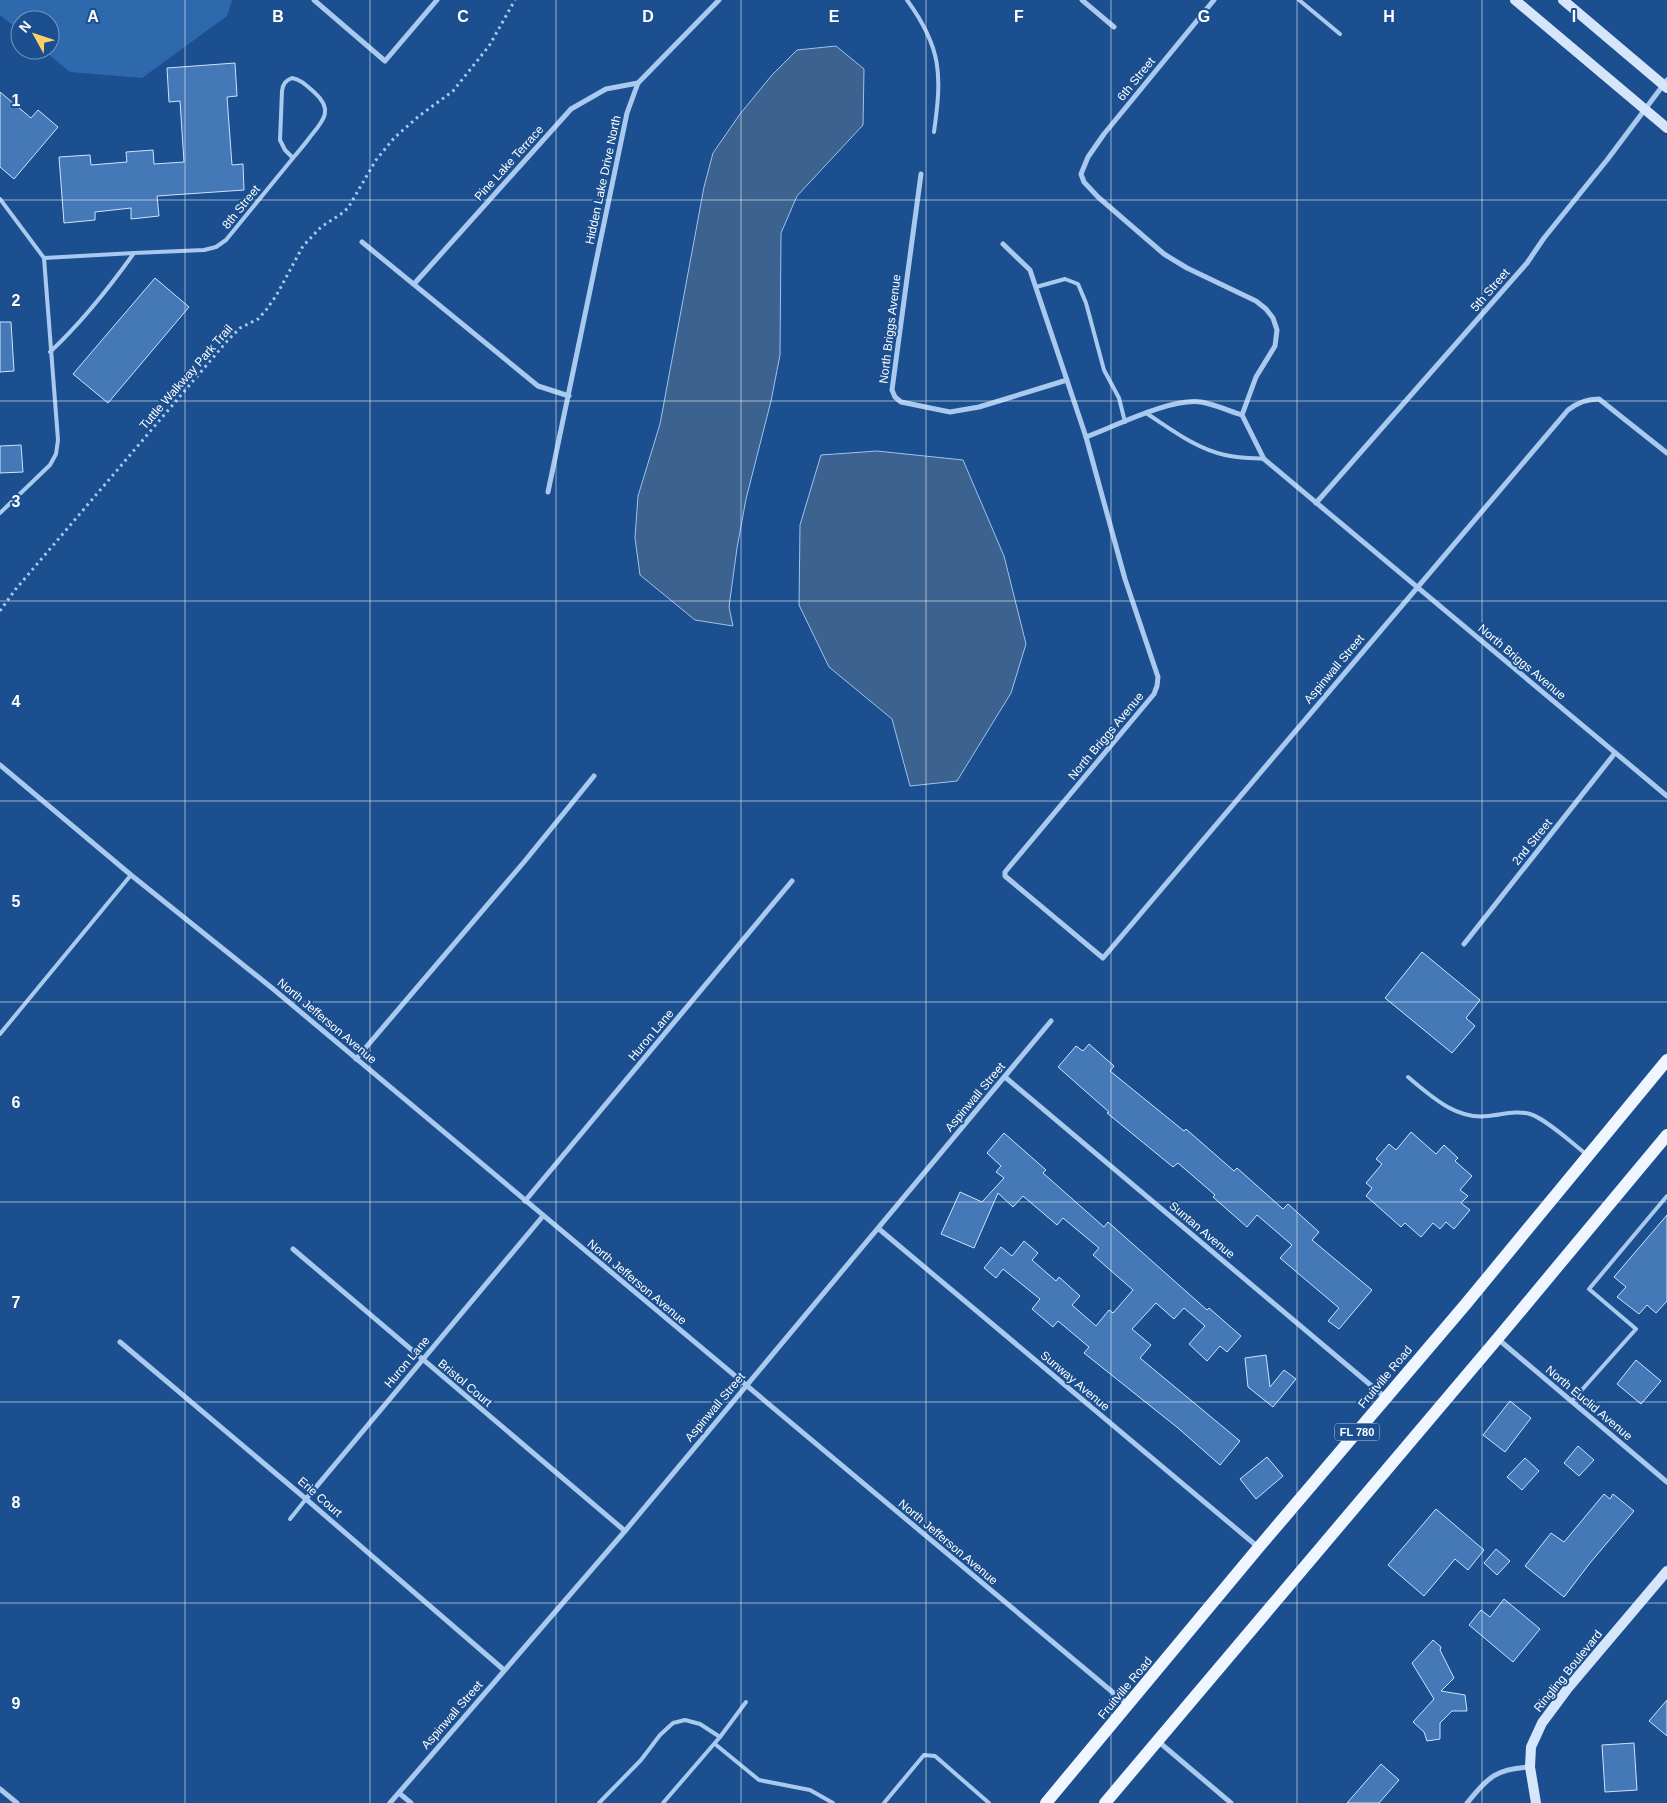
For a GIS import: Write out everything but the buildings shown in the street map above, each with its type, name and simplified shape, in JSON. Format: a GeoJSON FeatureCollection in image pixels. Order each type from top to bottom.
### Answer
{"type":"FeatureCollection","features":[{"type":"Feature","properties":{"kind":"main road"},"geometry":{"type":"LineString","coordinates":[[1515,0],[1667,128]]}},
{"type":"Feature","properties":{"kind":"main road"},"geometry":{"type":"LineString","coordinates":[[1563,0],[1666,84]]}},
{"type":"Feature","properties":{"kind":"main road","name":"Fruitville Road"},"geometry":{"type":"LineString","coordinates":[[1046,1803],[1667,1060]]}},
{"type":"Feature","properties":{"kind":"main road"},"geometry":{"type":"LineString","coordinates":[[1105,1803],[1498,1338],[1667,1134]]}},
{"type":"Feature","properties":{"kind":"main road","name":"Ringling Boulevard"},"geometry":{"type":"LineString","coordinates":[[1536,1803],[1530,1767],[1531,1747],[1542,1723],[1568,1688],[1667,1571]]}},
{"type":"Feature","properties":{"kind":"street"},"geometry":{"type":"LineString","coordinates":[[314,0],[385,61],[437,0]]}},
{"type":"Feature","properties":{"kind":"street","name":"Hidden Lake Drive North"},"geometry":{"type":"LineString","coordinates":[[548,492],[627,112],[638,83],[718,0]]}},
{"type":"Feature","properties":{"kind":"street"},"geometry":{"type":"LineString","coordinates":[[1082,0],[1114,27]]}},
{"type":"Feature","properties":{"kind":"street","name":"6th Street"},"geometry":{"type":"LineString","coordinates":[[1214,0],[1099,140],[1088,157],[1082,174],[1084,182],[1098,197],[1164,254],[1188,268],[1256,301],[1273,318],[1277,330],[1275,346],[1256,377],[1242,415]]}},
{"type":"Feature","properties":{"kind":"street","name":"Pine Lake Terrace"},"geometry":{"type":"LineString","coordinates":[[414,284],[571,109],[606,89],[638,83]]}},
{"type":"Feature","properties":{"kind":"street","name":"5th Street"},"geometry":{"type":"LineString","coordinates":[[1316,503],[1527,263],[1544,238],[1607,160],[1644,109],[1666,84]]}},
{"type":"Feature","properties":{"kind":"street","name":"North Briggs Avenue"},"geometry":{"type":"LineString","coordinates":[[921,174],[892,390],[895,397],[901,402],[950,412],[979,407],[1067,380]]}},
{"type":"Feature","properties":{"kind":"street"},"geometry":{"type":"LineString","coordinates":[[362,242],[538,386],[569,396]]}},
{"type":"Feature","properties":{"kind":"street","name":"North Briggs Avenue"},"geometry":{"type":"LineString","coordinates":[[1002,244],[1030,270],[1086,437],[1125,579],[1158,677],[1154,694],[1004,874],[1103,958]]}},
{"type":"Feature","properties":{"kind":"street","name":"Aspinwall Street"},"geometry":{"type":"LineString","coordinates":[[1103,958],[1560,418],[1574,406],[1587,400],[1599,399],[1667,453]]}},
{"type":"Feature","properties":{"kind":"street"},"geometry":{"type":"LineString","coordinates":[[1086,437],[1174,404],[1200,402],[1242,415]]}},
{"type":"Feature","properties":{"kind":"street","name":"North Briggs Avenue"},"geometry":{"type":"LineString","coordinates":[[1242,415],[1264,459],[1667,796]]}},
{"type":"Feature","properties":{"kind":"street","name":"2nd Street"},"geometry":{"type":"LineString","coordinates":[[1464,944],[1615,753]]}},
{"type":"Feature","properties":{"kind":"street","name":"North Jefferson Avenue"},"geometry":{"type":"LineString","coordinates":[[0,765],[131,875],[272,988],[1128,1706]]}},
{"type":"Feature","properties":{"kind":"street"},"geometry":{"type":"LineString","coordinates":[[356,1059],[524,862],[594,776]]}},
{"type":"Feature","properties":{"kind":"street","name":"Huron Lane"},"geometry":{"type":"LineString","coordinates":[[525,1201],[792,881]]}},
{"type":"Feature","properties":{"kind":"street","name":"Aspinwall Street"},"geometry":{"type":"LineString","coordinates":[[390,1803],[625,1531],[1052,1021]]}},
{"type":"Feature","properties":{"kind":"street","name":"Suntan Avenue"},"geometry":{"type":"LineString","coordinates":[[1005,1077],[1386,1398]]}},
{"type":"Feature","properties":{"kind":"street","name":"Huron Lane"},"geometry":{"type":"LineString","coordinates":[[306,1499],[543,1216]]}},
{"type":"Feature","properties":{"kind":"street","name":"Sunway Avenue"},"geometry":{"type":"LineString","coordinates":[[879,1229],[1259,1547]]}},
{"type":"Feature","properties":{"kind":"street","name":"Bristol Court"},"geometry":{"type":"LineString","coordinates":[[293,1249],[625,1531]]}},
{"type":"Feature","properties":{"kind":"street","name":"North Euclid Avenue"},"geometry":{"type":"LineString","coordinates":[[1498,1338],[1667,1482]]}},
{"type":"Feature","properties":{"kind":"street","name":"Erie Court"},"geometry":{"type":"LineString","coordinates":[[120,1342],[504,1670]]}},
{"type":"Feature","properties":{"kind":"street"},"geometry":{"type":"LineString","coordinates":[[1157,1741],[1231,1803]]}},
{"type":"Feature","properties":{"kind":"street"},"geometry":{"type":"LineString","coordinates":[[1467,1803],[1486,1781],[1507,1769],[1530,1767]]}},
{"type":"Feature","properties":{"kind":"street"},"geometry":{"type":"LineString","coordinates":[[0,1789],[17,1803]]}},
{"type":"Feature","properties":{"kind":"street"},"geometry":{"type":"LineString","coordinates":[[399,1793],[411,1803]]}},
{"type":"Feature","properties":{"kind":"lane"},"geometry":{"type":"LineString","coordinates":[[907,0],[921,19],[931,41],[938,68],[939,96],[934,132]]}},
{"type":"Feature","properties":{"kind":"lane"},"geometry":{"type":"LineString","coordinates":[[1298,0],[1340,34]]}},
{"type":"Feature","properties":{"kind":"lane","name":"8th Street"},"geometry":{"type":"LineString","coordinates":[[44,258],[204,250],[216,247],[226,240],[293,158],[324,120],[326,111],[324,103],[300,80],[292,78],[283,85],[280,140],[285,150],[293,158]]}},
{"type":"Feature","properties":{"kind":"lane"},"geometry":{"type":"LineString","coordinates":[[0,199],[44,258],[58,440],[56,454],[50,465],[0,513]]}},
{"type":"Feature","properties":{"kind":"lane"},"geometry":{"type":"LineString","coordinates":[[50,352],[67,336],[113,283],[134,253]]}},
{"type":"Feature","properties":{"kind":"lane"},"geometry":{"type":"LineString","coordinates":[[1036,287],[1065,279],[1078,284],[1086,303],[1104,370],[1119,398],[1125,422]]}},
{"type":"Feature","properties":{"kind":"lane"},"geometry":{"type":"LineString","coordinates":[[1146,413],[1195,444],[1210,450],[1225,455],[1264,459]]}},
{"type":"Feature","properties":{"kind":"lane"},"geometry":{"type":"LineString","coordinates":[[0,1034],[131,875]]}},
{"type":"Feature","properties":{"kind":"lane"},"geometry":{"type":"LineString","coordinates":[[1408,1077],[1448,1107],[1464,1115],[1487,1117],[1520,1112],[1532,1115],[1588,1155]]}},
{"type":"Feature","properties":{"kind":"lane"},"geometry":{"type":"LineString","coordinates":[[1572,1401],[1636,1329],[1588,1289],[1667,1196]]}},
{"type":"Feature","properties":{"kind":"lane"},"geometry":{"type":"LineString","coordinates":[[290,1519],[306,1499]]}},
{"type":"Feature","properties":{"kind":"lane"},"geometry":{"type":"LineString","coordinates":[[662,1803],[715,1744],[746,1702]]}},
{"type":"Feature","properties":{"kind":"lane"},"geometry":{"type":"LineString","coordinates":[[599,1803],[641,1760],[660,1735],[673,1723],[685,1720],[700,1724],[720,1736]]}},
{"type":"Feature","properties":{"kind":"lane"},"geometry":{"type":"LineString","coordinates":[[715,1744],[759,1780],[810,1790],[833,1803]]}},
{"type":"Feature","properties":{"kind":"lane"},"geometry":{"type":"LineString","coordinates":[[884,1803],[924,1755],[935,1756],[989,1803]]}},
{"type":"Feature","properties":{"kind":"path","name":"Tuttle Walkway Park Trail"},"geometry":{"type":"LineString","coordinates":[[0,611],[235,332],[258,319],[266,310],[276,296],[303,246],[321,227],[348,208],[376,160],[390,142],[404,128],[453,91],[489,46],[514,0]]}},
{"type":"Feature","properties":{"kind":"shaded area"},"geometry":{"type":"Polygon","coordinates":[[[0,0],[232,0],[227,16],[142,78],[70,72],[55,60],[60,60],[60,10],[10,10],[10,23],[0,15],[0,0]]]}},
{"type":"Feature","properties":{"kind":"shaded area"},"geometry":{"type":"Polygon","coordinates":[[[836,46],[864,69],[863,125],[797,196],[781,233],[780,355],[771,401],[746,499],[737,548],[729,607],[733,626],[695,620],[640,575],[635,538],[638,496],[660,424],[704,187],[713,153],[740,114],[772,75],[797,50],[836,46]]]}},
{"type":"Feature","properties":{"kind":"shaded area"},"geometry":{"type":"Polygon","coordinates":[[[877,451],[963,460],[1004,556],[1026,644],[1011,693],[957,781],[910,786],[892,719],[829,667],[799,605],[800,525],[821,455],[877,451]]]}}]}
